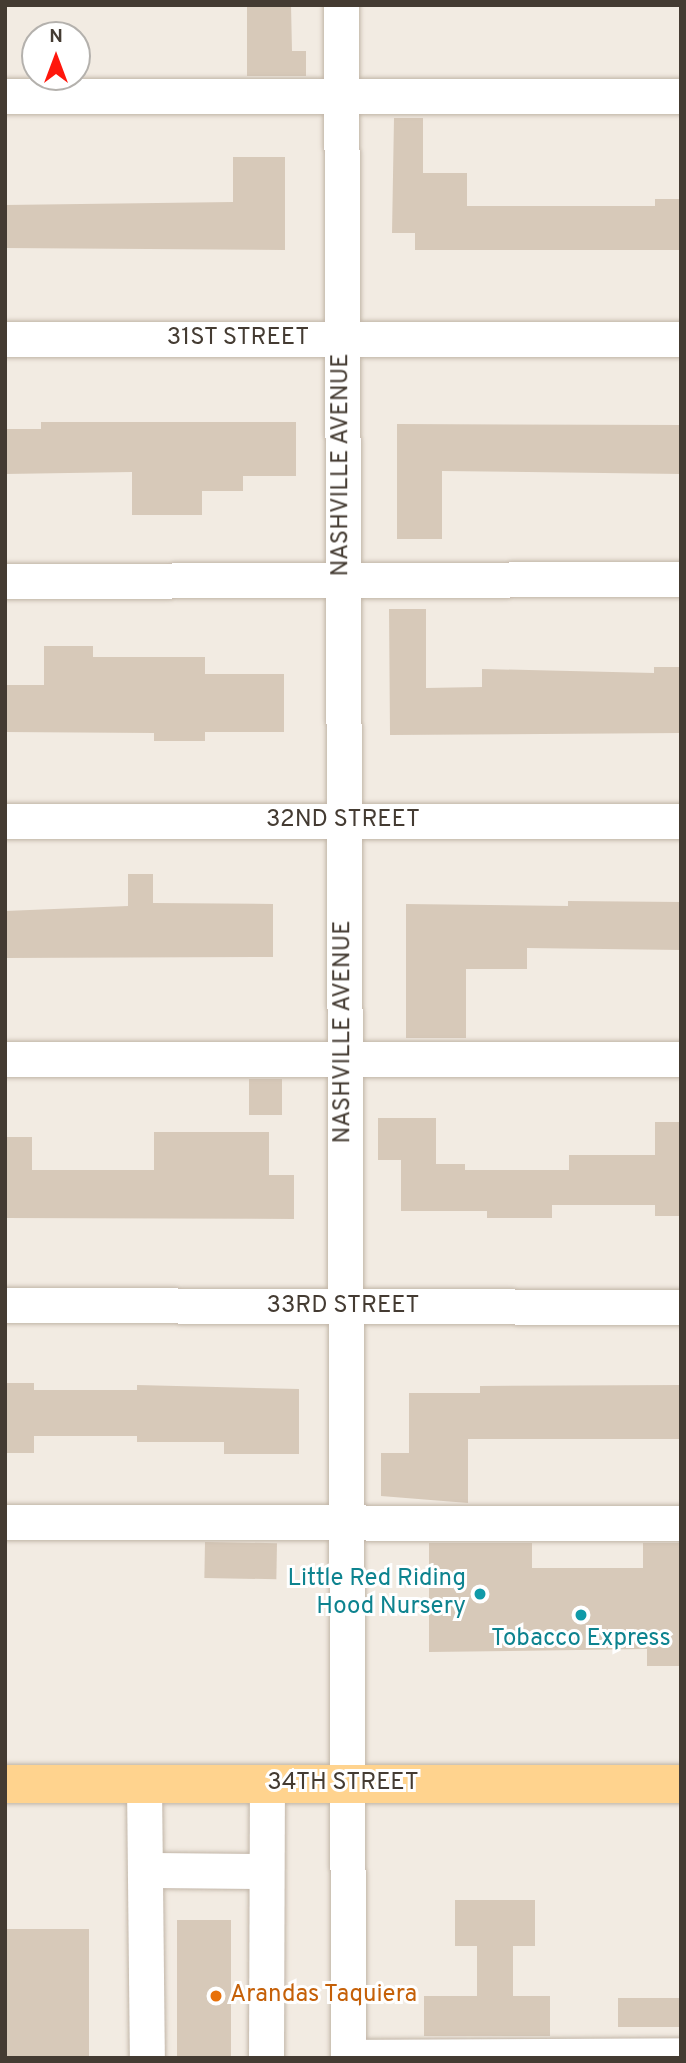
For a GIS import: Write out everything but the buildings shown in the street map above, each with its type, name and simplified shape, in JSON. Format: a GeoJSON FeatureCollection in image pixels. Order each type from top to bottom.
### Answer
{"type":"FeatureCollection","features":[{"type":"Feature","properties":{"kind":"main road","name":"34TH STREET"},"geometry":{"type":"LineString","coordinates":[[5,1784],[681,1784]]}},
{"type":"Feature","properties":{"kind":"street","name":"NASHVILLE AVENUE"},"geometry":{"type":"LineString","coordinates":[[341,5],[348,2057]]}},
{"type":"Feature","properties":{"kind":"street"},"geometry":{"type":"LineString","coordinates":[[5,96],[681,96]]}},
{"type":"Feature","properties":{"kind":"street","name":"31ST STREET"},"geometry":{"type":"LineString","coordinates":[[5,339],[681,339]]}},
{"type":"Feature","properties":{"kind":"street"},"geometry":{"type":"LineString","coordinates":[[5,581],[343,583],[681,579]]}},
{"type":"Feature","properties":{"kind":"street","name":"32ND STREET"},"geometry":{"type":"LineString","coordinates":[[5,821],[681,821]]}},
{"type":"Feature","properties":{"kind":"street"},"geometry":{"type":"LineString","coordinates":[[5,1059],[681,1059]]}},
{"type":"Feature","properties":{"kind":"street","name":"33RD STREET"},"geometry":{"type":"LineString","coordinates":[[5,1304],[681,1307]]}},
{"type":"Feature","properties":{"kind":"street"},"geometry":{"type":"LineString","coordinates":[[5,1522],[681,1523]]}},
{"type":"Feature","properties":{"kind":"street"},"geometry":{"type":"LineString","coordinates":[[144,1784],[147,2058]]}},
{"type":"Feature","properties":{"kind":"street"},"geometry":{"type":"LineString","coordinates":[[266,2058],[267,1784]]}},
{"type":"Feature","properties":{"kind":"street"},"geometry":{"type":"LineString","coordinates":[[145,1870],[265,1871]]}},
{"type":"Feature","properties":{"kind":"street"},"geometry":{"type":"LineString","coordinates":[[348,2057],[681,2055]]}},
{"type":"Feature","properties":{"kind":"place","name":"Little Red Riding Hood Nursery"},"geometry":{"type":"Point","coordinates":[480,1594]}},
{"type":"Feature","properties":{"kind":"place","name":"Tobacco Express"},"geometry":{"type":"Point","coordinates":[581,1615]}},
{"type":"Feature","properties":{"kind":"place","name":"Arandas Taquiera"},"geometry":{"type":"Point","coordinates":[216,1996]}}]}
